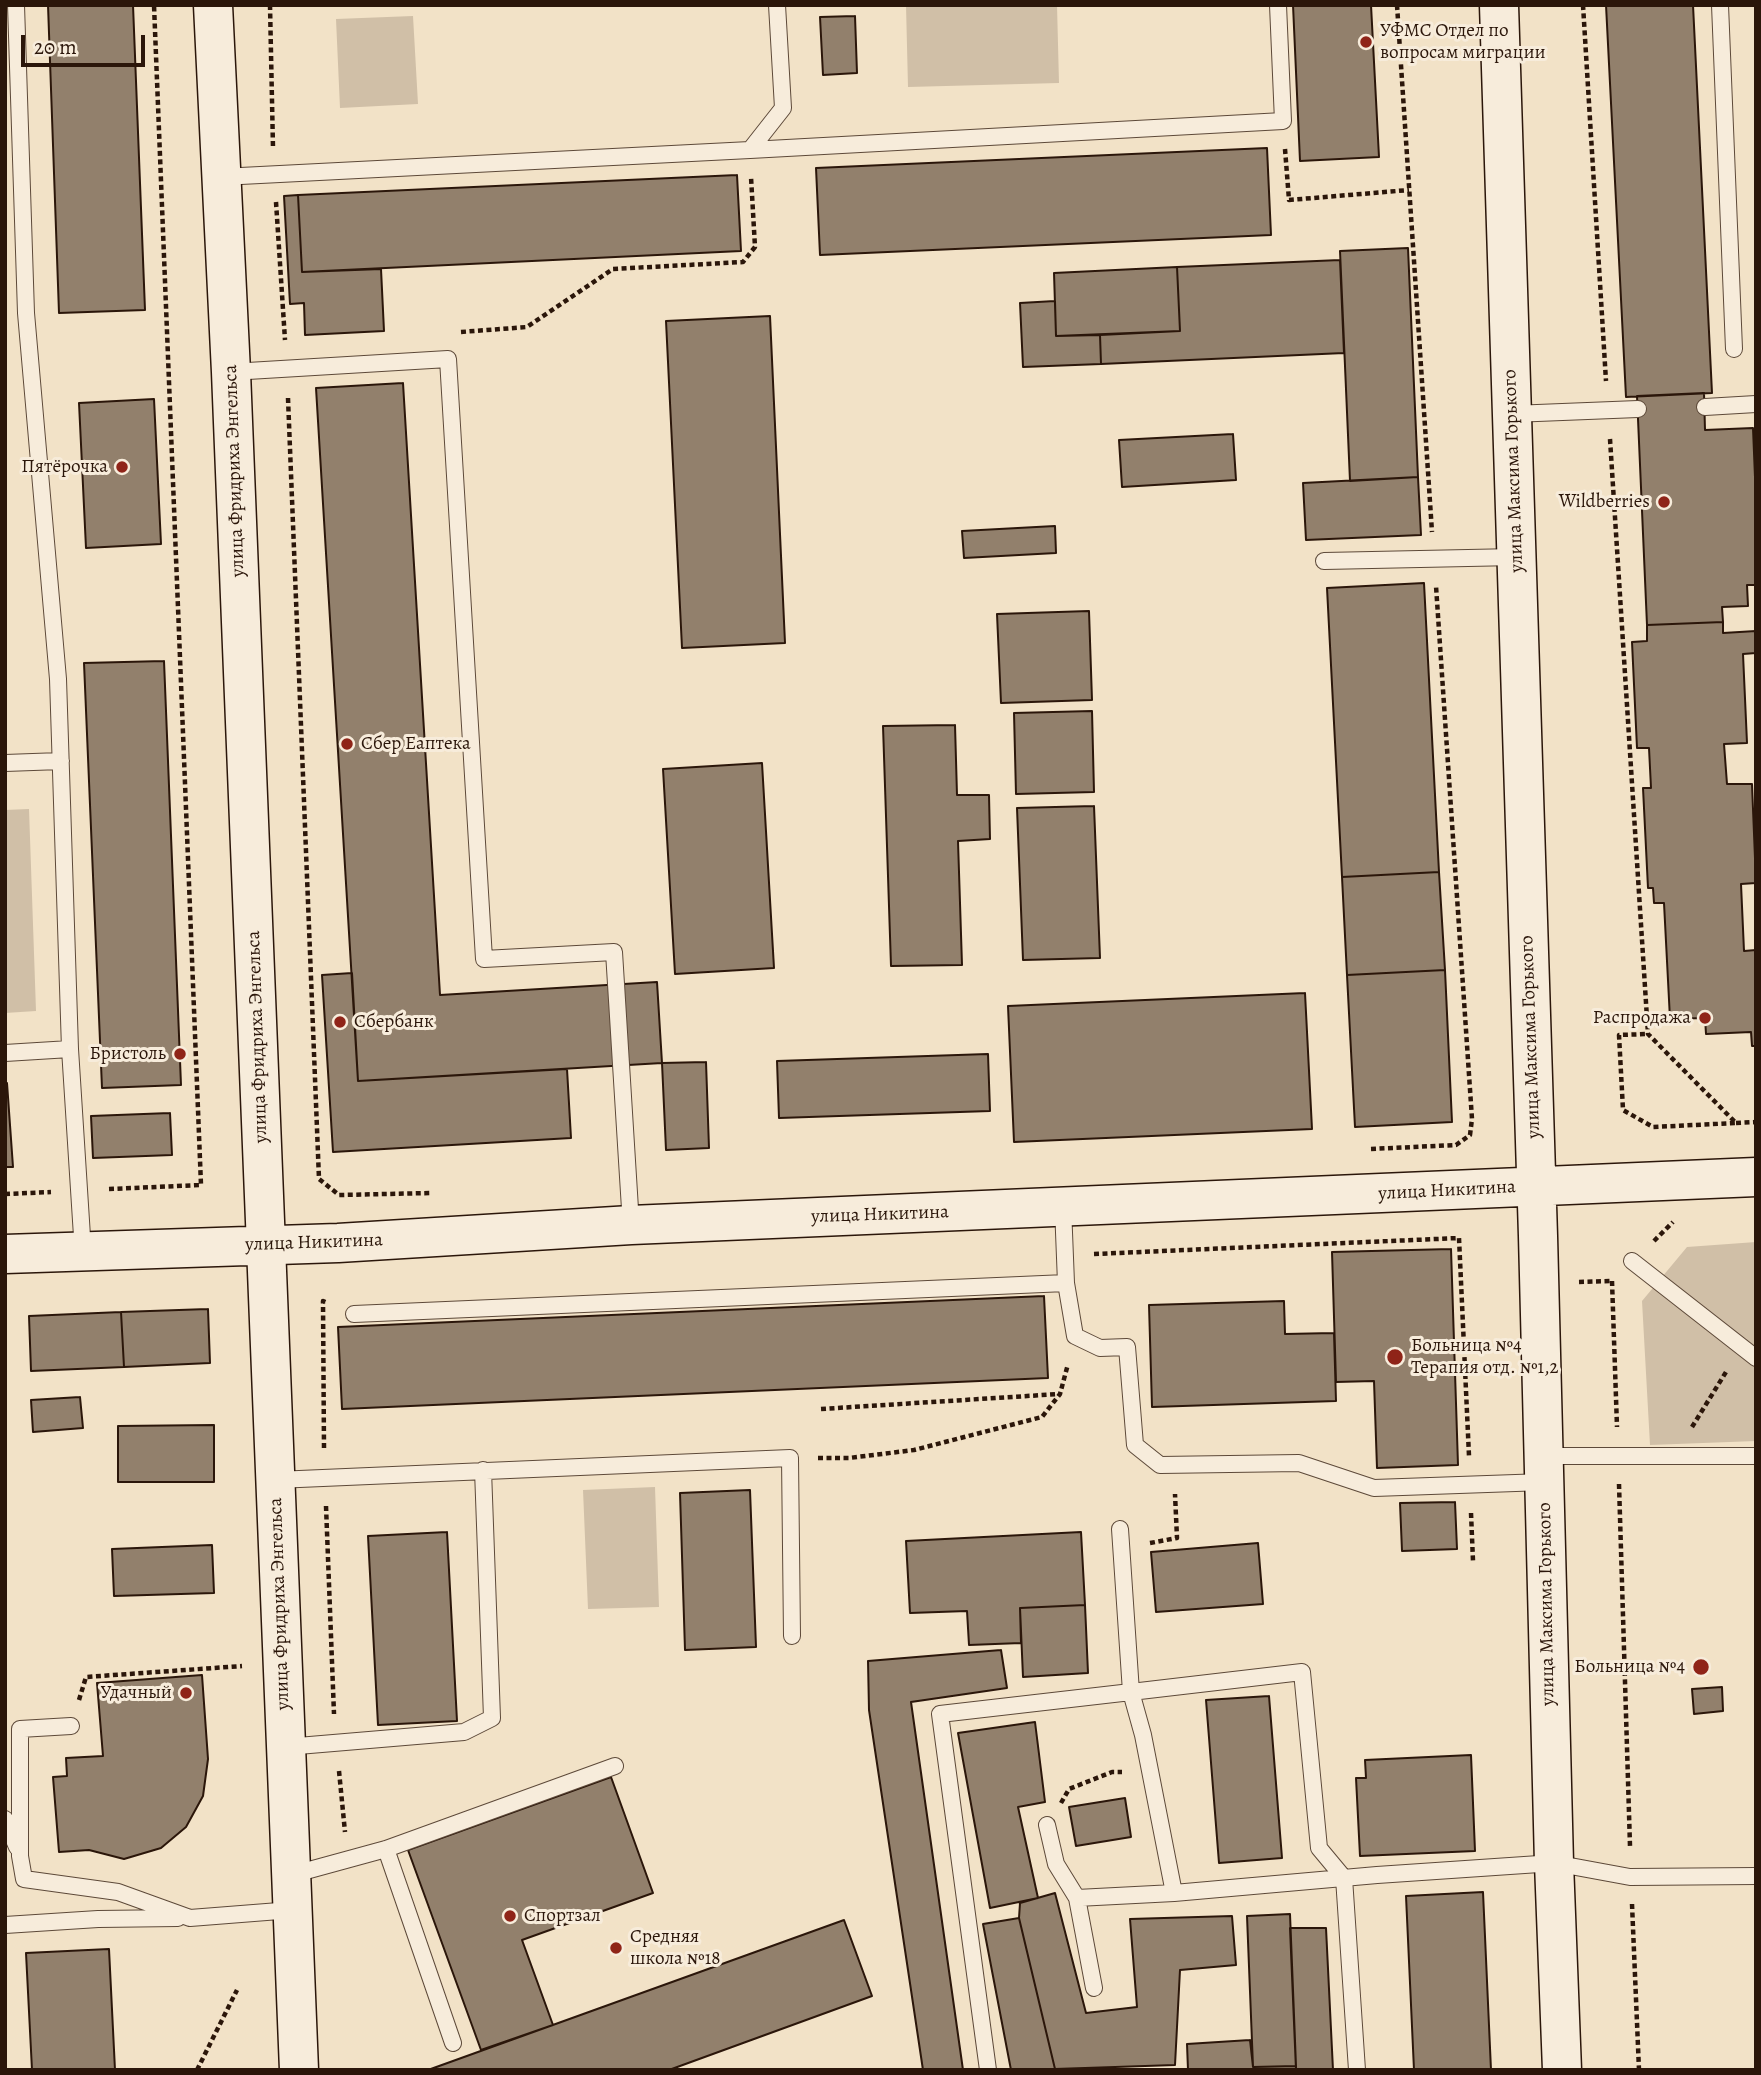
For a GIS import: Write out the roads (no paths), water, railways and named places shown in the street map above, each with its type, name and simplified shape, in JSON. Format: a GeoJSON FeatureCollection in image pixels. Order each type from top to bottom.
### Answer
{"type":"FeatureCollection","features":[{"type":"Feature","properties":{"kind":"street","name":"улица Фридриха Энгельса"},"geometry":{"type":"LineString","coordinates":[[213,5],[231,372],[299,2070]]}},
{"type":"Feature","properties":{"kind":"street","name":"улица Максима Горького"},"geometry":{"type":"LineString","coordinates":[[1499,5],[1562,2070]]}},
{"type":"Feature","properties":{"kind":"street","name":"улица Никитина"},"geometry":{"type":"LineString","coordinates":[[5,1254],[338,1243],[631,1226],[1756,1177]]}},
{"type":"Feature","properties":{"kind":"lane"},"geometry":{"type":"LineString","coordinates":[[16,5],[26,313],[58,680],[70,1049],[83,1252]]}},
{"type":"Feature","properties":{"kind":"lane"},"geometry":{"type":"LineString","coordinates":[[750,150],[783,108],[777,5]]}},
{"type":"Feature","properties":{"kind":"lane"},"geometry":{"type":"LineString","coordinates":[[221,177],[1283,121],[1278,5]]}},
{"type":"Feature","properties":{"kind":"lane"},"geometry":{"type":"LineString","coordinates":[[1720,5],[1734,349]]}},
{"type":"Feature","properties":{"kind":"lane"},"geometry":{"type":"LineString","coordinates":[[231,372],[449,359],[484,959],[614,951],[631,1226]]}},
{"type":"Feature","properties":{"kind":"lane"},"geometry":{"type":"LineString","coordinates":[[1704,407],[1756,404]]}},
{"type":"Feature","properties":{"kind":"lane"},"geometry":{"type":"LineString","coordinates":[[1512,414],[1638,408]]}},
{"type":"Feature","properties":{"kind":"lane"},"geometry":{"type":"LineString","coordinates":[[1324,561],[1516,557]]}},
{"type":"Feature","properties":{"kind":"lane"},"geometry":{"type":"LineString","coordinates":[[5,763],[61,761]]}},
{"type":"Feature","properties":{"kind":"lane"},"geometry":{"type":"LineString","coordinates":[[5,1054],[70,1049]]}},
{"type":"Feature","properties":{"kind":"lane"},"geometry":{"type":"LineString","coordinates":[[1063,1207],[1066,1283],[1075,1336],[1100,1348],[1127,1347],[1135,1445],[1160,1465],[1299,1464],[1374,1488],[1470,1484],[1618,1457],[1756,1456]]}},
{"type":"Feature","properties":{"kind":"lane"},"geometry":{"type":"LineString","coordinates":[[1632,1261],[1756,1357]]}},
{"type":"Feature","properties":{"kind":"lane"},"geometry":{"type":"LineString","coordinates":[[354,1314],[1066,1283]]}},
{"type":"Feature","properties":{"kind":"lane"},"geometry":{"type":"LineString","coordinates":[[275,1479],[790,1458],[792,1636]]}},
{"type":"Feature","properties":{"kind":"lane"},"geometry":{"type":"LineString","coordinates":[[286,1747],[464,1732],[492,1718],[483,1470]]}},
{"type":"Feature","properties":{"kind":"lane"},"geometry":{"type":"LineString","coordinates":[[1120,1529],[1131,1692],[1151,1772],[1174,1893]]}},
{"type":"Feature","properties":{"kind":"lane"},"geometry":{"type":"LineString","coordinates":[[988,2070],[940,1714],[1302,1672],[1319,1848],[1344,1878],[1357,2070]]}},
{"type":"Feature","properties":{"kind":"lane"},"geometry":{"type":"LineString","coordinates":[[71,1726],[20,1729],[20,1856],[24,1879],[118,1892],[190,1919]]}},
{"type":"Feature","properties":{"kind":"lane"},"geometry":{"type":"LineString","coordinates":[[5,1925],[98,1919],[190,1919],[292,1892],[386,1849],[615,1766]]}},
{"type":"Feature","properties":{"kind":"lane"},"geometry":{"type":"LineString","coordinates":[[5,1819],[20,1856]]}},
{"type":"Feature","properties":{"kind":"lane"},"geometry":{"type":"LineString","coordinates":[[1047,1825],[1056,1864],[1077,1898],[1094,1988]]}},
{"type":"Feature","properties":{"kind":"lane"},"geometry":{"type":"LineString","coordinates":[[386,1849],[453,2043]]}},
{"type":"Feature","properties":{"kind":"lane"},"geometry":{"type":"LineString","coordinates":[[1077,1898],[1174,1893],[1554,1863],[1630,1877],[1756,1876]]}},
{"type":"Feature","properties":{"kind":"place","name":"УФМС Отдел по вопросам миграции"},"geometry":{"type":"Point","coordinates":[1366,42]}},
{"type":"Feature","properties":{"kind":"place","name":"Пятёрочка"},"geometry":{"type":"Point","coordinates":[122,467]}},
{"type":"Feature","properties":{"kind":"place","name":"Wildberries"},"geometry":{"type":"Point","coordinates":[1664,502]}},
{"type":"Feature","properties":{"kind":"place","name":"Сбер Еаптека"},"geometry":{"type":"Point","coordinates":[347,744]}},
{"type":"Feature","properties":{"kind":"place","name":"Распродажа"},"geometry":{"type":"Point","coordinates":[1705,1018]}},
{"type":"Feature","properties":{"kind":"place","name":"Сбербанк"},"geometry":{"type":"Point","coordinates":[340,1022]}},
{"type":"Feature","properties":{"kind":"place","name":"Бристоль"},"geometry":{"type":"Point","coordinates":[180,1054]}},
{"type":"Feature","properties":{"kind":"place","name":"Больница №4 Терапия отд. №1,2"},"geometry":{"type":"Point","coordinates":[1395,1357]}},
{"type":"Feature","properties":{"kind":"place","name":"Больница №4"},"geometry":{"type":"Point","coordinates":[1701,1667]}},
{"type":"Feature","properties":{"kind":"place","name":"Удачный"},"geometry":{"type":"Point","coordinates":[186,1693]}},
{"type":"Feature","properties":{"kind":"place","name":"Спортзал"},"geometry":{"type":"Point","coordinates":[510,1916]}},
{"type":"Feature","properties":{"kind":"place","name":"Средняя школа №18"},"geometry":{"type":"Point","coordinates":[616,1948]}}]}
